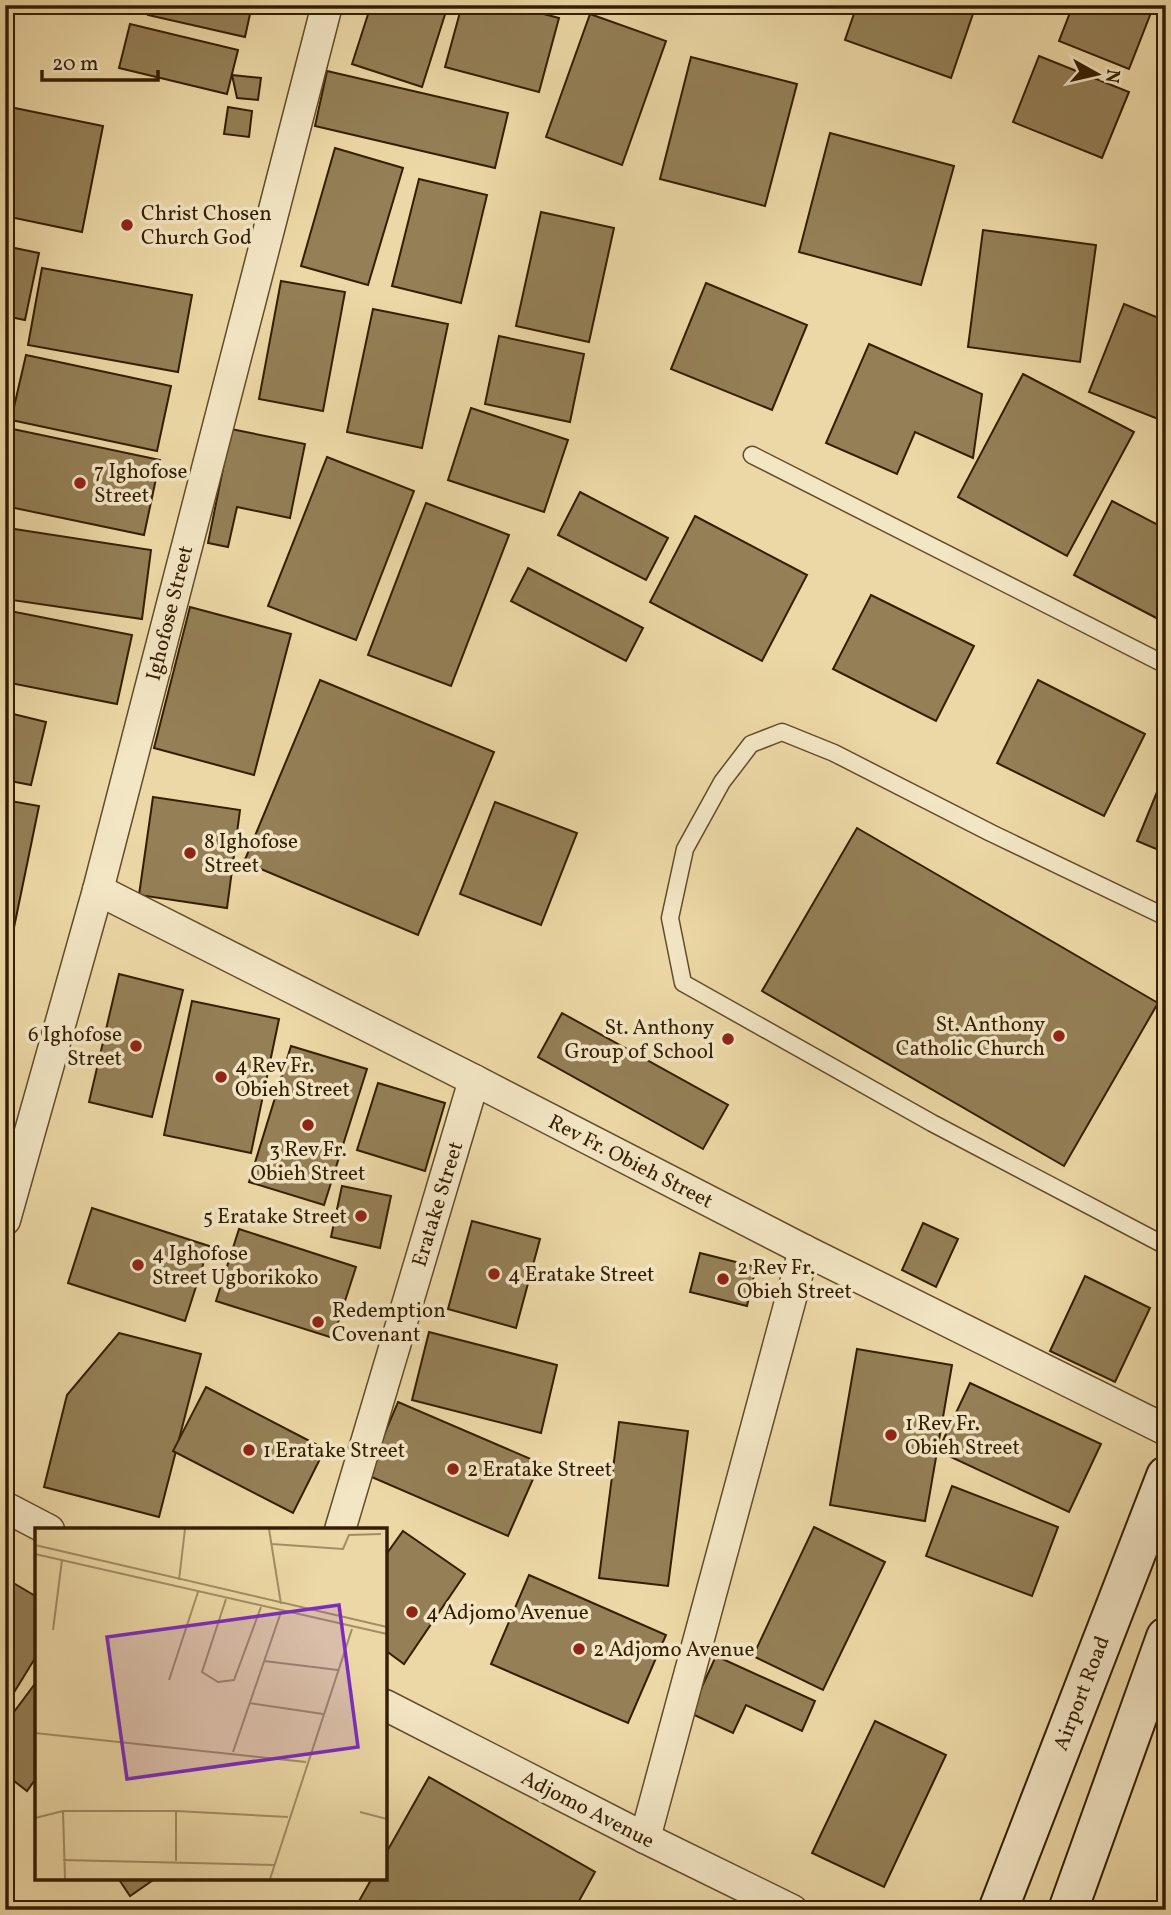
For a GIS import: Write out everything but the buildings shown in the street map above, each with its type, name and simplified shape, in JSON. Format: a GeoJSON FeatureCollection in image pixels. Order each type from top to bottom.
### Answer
{"type":"FeatureCollection","features":[{"type":"Feature","properties":{"kind":"main road","name":"Airport Road"},"geometry":{"type":"LineString","coordinates":[[998,1910],[1166,1476]]}},
{"type":"Feature","properties":{"kind":"main road"},"geometry":{"type":"LineString","coordinates":[[1068,1910],[1166,1637]]}},
{"type":"Feature","properties":{"kind":"street","name":"Ighofose Street"},"geometry":{"type":"LineString","coordinates":[[5,1220],[99,890],[327,5]]}},
{"type":"Feature","properties":{"kind":"street","name":"Rev Fr. Obieh Street"},"geometry":{"type":"LineString","coordinates":[[99,890],[804,1251],[1166,1430]]}},
{"type":"Feature","properties":{"kind":"street","name":"Eratake Street"},"geometry":{"type":"LineString","coordinates":[[341,1528],[474,1080]]}},
{"type":"Feature","properties":{"kind":"street"},"geometry":{"type":"LineString","coordinates":[[645,1838],[804,1251]]}},
{"type":"Feature","properties":{"kind":"street"},"geometry":{"type":"LineString","coordinates":[[5,1507],[45,1528]]}},
{"type":"Feature","properties":{"kind":"street","name":"Adjomo Avenue"},"geometry":{"type":"LineString","coordinates":[[387,1706],[792,1910]]}},
{"type":"Feature","properties":{"kind":"lane"},"geometry":{"type":"LineString","coordinates":[[752,456],[1166,665]]}},
{"type":"Feature","properties":{"kind":"lane"},"geometry":{"type":"LineString","coordinates":[[1166,917],[991,833],[834,752],[782,732],[751,744],[722,782],[685,849],[670,918],[683,983],[932,1123],[1166,1246]]}},
{"type":"Feature","properties":{"kind":"place","name":"Christ Chosen Church God"},"geometry":{"type":"Point","coordinates":[127,225]}},
{"type":"Feature","properties":{"kind":"place","name":"7 Ighofose Street"},"geometry":{"type":"Point","coordinates":[80,483]}},
{"type":"Feature","properties":{"kind":"place","name":"8 Ighofose Street"},"geometry":{"type":"Point","coordinates":[190,853]}},
{"type":"Feature","properties":{"kind":"place","name":"St. Anthony Catholic Church"},"geometry":{"type":"Point","coordinates":[1059,1036]}},
{"type":"Feature","properties":{"kind":"place","name":"St. Anthony Group of School"},"geometry":{"type":"Point","coordinates":[728,1039]}},
{"type":"Feature","properties":{"kind":"place","name":"6 Ighofose Street"},"geometry":{"type":"Point","coordinates":[136,1046]}},
{"type":"Feature","properties":{"kind":"place","name":"4 Rev Fr. Obieh Street"},"geometry":{"type":"Point","coordinates":[221,1077]}},
{"type":"Feature","properties":{"kind":"place","name":"3 Rev Fr. Obieh Street"},"geometry":{"type":"Point","coordinates":[308,1125]}},
{"type":"Feature","properties":{"kind":"place","name":"5 Eratake Street"},"geometry":{"type":"Point","coordinates":[361,1216]}},
{"type":"Feature","properties":{"kind":"place","name":"4 Ighofose Street Ugborikoko"},"geometry":{"type":"Point","coordinates":[138,1265]}},
{"type":"Feature","properties":{"kind":"place","name":"4 Eratake Street"},"geometry":{"type":"Point","coordinates":[494,1274]}},
{"type":"Feature","properties":{"kind":"place","name":"2 Rev Fr. Obieh Street"},"geometry":{"type":"Point","coordinates":[723,1279]}},
{"type":"Feature","properties":{"kind":"place","name":"Redemption Covenant"},"geometry":{"type":"Point","coordinates":[318,1322]}},
{"type":"Feature","properties":{"kind":"place","name":"1 Rev Fr. Obieh Street"},"geometry":{"type":"Point","coordinates":[891,1435]}},
{"type":"Feature","properties":{"kind":"place","name":"1 Eratake Street"},"geometry":{"type":"Point","coordinates":[249,1450]}},
{"type":"Feature","properties":{"kind":"place","name":"2 Eratake Street"},"geometry":{"type":"Point","coordinates":[453,1469]}},
{"type":"Feature","properties":{"kind":"place","name":"4 Adjomo Avenue"},"geometry":{"type":"Point","coordinates":[412,1612]}},
{"type":"Feature","properties":{"kind":"place","name":"2 Adjomo Avenue"},"geometry":{"type":"Point","coordinates":[579,1649]}}]}
